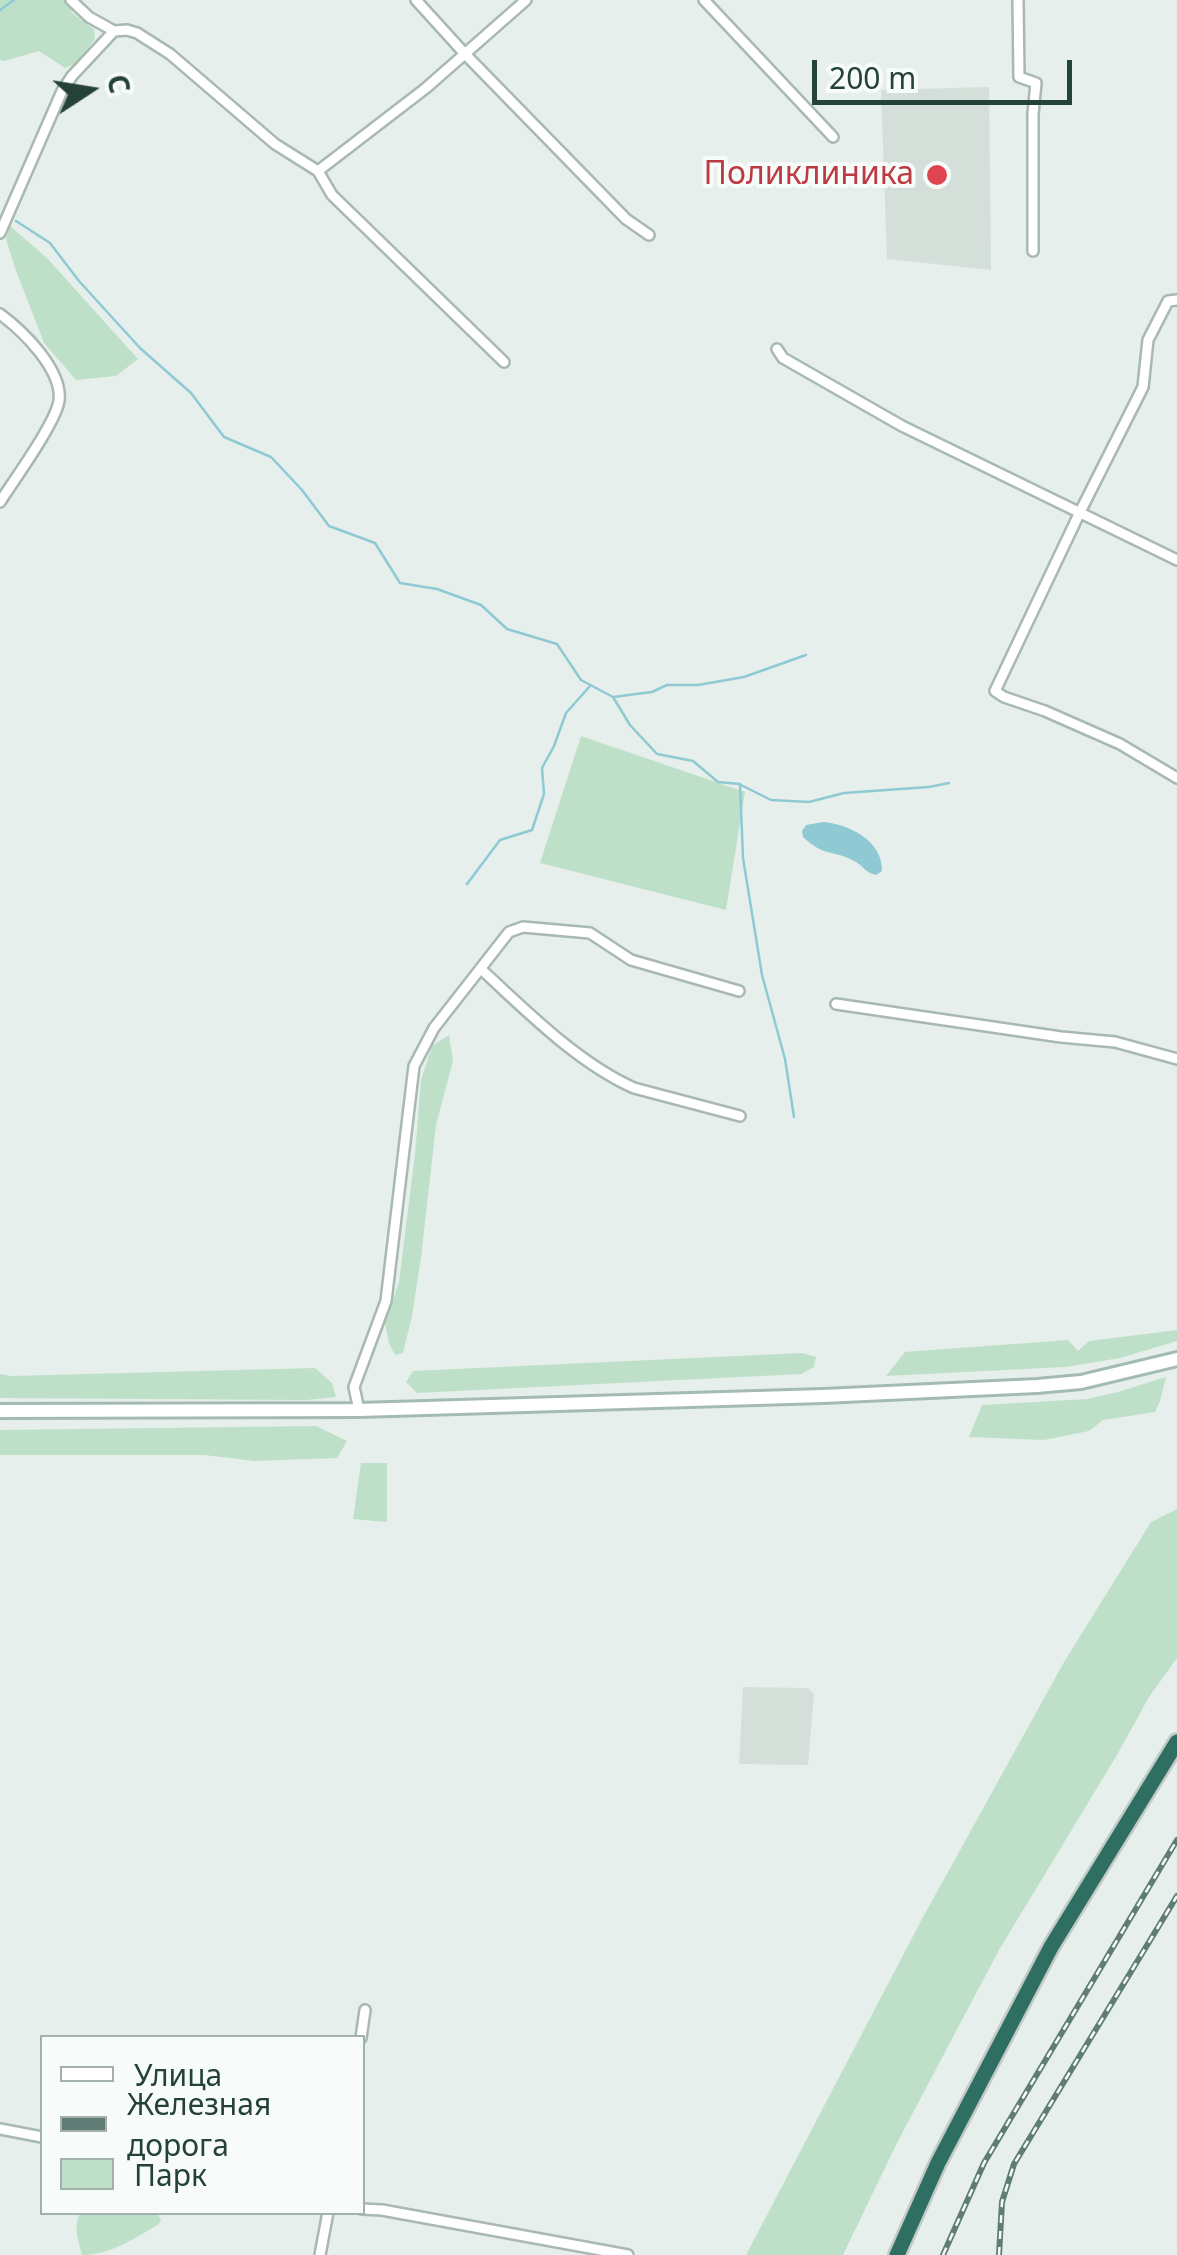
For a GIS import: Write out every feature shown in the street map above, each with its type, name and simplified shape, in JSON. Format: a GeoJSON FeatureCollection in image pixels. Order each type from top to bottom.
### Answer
{"type":"FeatureCollection","features":[{"type":"Feature","properties":{"kind":"highway"},"geometry":{"type":"LineString","coordinates":[[897,2255],[938,2163],[1051,1946],[1177,1742]]}},
{"type":"Feature","properties":{"kind":"street"},"geometry":{"type":"LineString","coordinates":[[71,0],[114,32]]}},
{"type":"Feature","properties":{"kind":"street"},"geometry":{"type":"LineString","coordinates":[[416,0],[626,218],[649,235]]}},
{"type":"Feature","properties":{"kind":"street"},"geometry":{"type":"LineString","coordinates":[[318,171],[426,88],[526,0]]}},
{"type":"Feature","properties":{"kind":"street"},"geometry":{"type":"LineString","coordinates":[[704,0],[834,137]]}},
{"type":"Feature","properties":{"kind":"street"},"geometry":{"type":"LineString","coordinates":[[1018,0],[1019,76],[1036,83],[1033,251]]}},
{"type":"Feature","properties":{"kind":"street"},"geometry":{"type":"LineString","coordinates":[[0,233],[62,91],[114,32],[128,30],[170,54],[275,144],[318,171],[332,196],[504,362]]}},
{"type":"Feature","properties":{"kind":"street"},"geometry":{"type":"LineString","coordinates":[[1173,301],[1148,340],[1143,387],[996,691],[1120,744],[1177,778]]}},
{"type":"Feature","properties":{"kind":"street"},"geometry":{"type":"LineString","coordinates":[[0,314],[33,344],[52,371],[59,394],[54,416],[0,502]]}},
{"type":"Feature","properties":{"kind":"street"},"geometry":{"type":"LineString","coordinates":[[777,350],[783,358],[902,426],[1177,560]]}},
{"type":"Feature","properties":{"kind":"street"},"geometry":{"type":"LineString","coordinates":[[359,1410],[354,1387],[386,1301],[414,1066],[434,1028],[510,932],[523,926],[590,933],[631,960],[740,992]]}},
{"type":"Feature","properties":{"kind":"street"},"geometry":{"type":"LineString","coordinates":[[481,969],[544,1026],[621,1082],[652,1094],[740,1116]]}},
{"type":"Feature","properties":{"kind":"street"},"geometry":{"type":"LineString","coordinates":[[836,1004],[1061,1038],[1115,1042],[1177,1060]]}},
{"type":"Feature","properties":{"kind":"street"},"geometry":{"type":"LineString","coordinates":[[0,1410],[359,1410],[823,1396],[1082,1382],[1177,1359]]}},
{"type":"Feature","properties":{"kind":"street"},"geometry":{"type":"LineString","coordinates":[[361,2035],[364,2010]]}},
{"type":"Feature","properties":{"kind":"street"},"geometry":{"type":"LineString","coordinates":[[0,2129],[40,2137]]}},
{"type":"Feature","properties":{"kind":"street"},"geometry":{"type":"LineString","coordinates":[[365,2209],[628,2255]]}},
{"type":"Feature","properties":{"kind":"street"},"geometry":{"type":"LineString","coordinates":[[320,2255],[327,2215]]}},
{"type":"Feature","properties":{"kind":"shaded area","name":"Поликлиника"},"geometry":{"type":"Polygon","coordinates":[[[989,87],[991,270],[887,259],[881,90],[989,87]]]}},
{"type":"Feature","properties":{"kind":"shaded area"},"geometry":{"type":"Polygon","coordinates":[[[743,1687],[808,1688],[814,1694],[808,1765],[739,1764],[743,1687]]]}},
{"type":"Feature","properties":{"kind":"green space"},"geometry":{"type":"Polygon","coordinates":[[[0,0],[80,0],[71,12],[94,29],[95,39],[77,63],[65,68],[39,51],[0,60],[0,0]]]}},
{"type":"Feature","properties":{"kind":"green space"},"geometry":{"type":"Polygon","coordinates":[[[10,226],[47,258],[138,359],[116,376],[76,380],[44,343],[6,239],[10,226]]]}},
{"type":"Feature","properties":{"kind":"green space"},"geometry":{"type":"Polygon","coordinates":[[[581,736],[745,792],[726,910],[540,863],[581,736]]]}},
{"type":"Feature","properties":{"kind":"green space"},"geometry":{"type":"Polygon","coordinates":[[[449,1035],[453,1061],[436,1125],[412,1316],[403,1353],[395,1355],[385,1324],[399,1282],[421,1080],[432,1046],[449,1035]]]}},
{"type":"Feature","properties":{"kind":"green space"},"geometry":{"type":"Polygon","coordinates":[[[1177,1330],[1177,1341],[1120,1358],[1065,1367],[886,1376],[905,1352],[1068,1340],[1078,1351],[1089,1341],[1177,1330]]]}},
{"type":"Feature","properties":{"kind":"green space"},"geometry":{"type":"Polygon","coordinates":[[[802,1353],[816,1357],[814,1367],[801,1374],[417,1393],[406,1382],[413,1371],[802,1353]]]}},
{"type":"Feature","properties":{"kind":"green space"},"geometry":{"type":"Polygon","coordinates":[[[315,1368],[332,1383],[336,1397],[0,1398],[0,1374],[315,1368]]]}},
{"type":"Feature","properties":{"kind":"green space"},"geometry":{"type":"Polygon","coordinates":[[[1166,1377],[1155,1412],[1103,1420],[1089,1431],[1044,1440],[969,1437],[982,1405],[1088,1399],[1166,1377]]]}},
{"type":"Feature","properties":{"kind":"green space"},"geometry":{"type":"Polygon","coordinates":[[[316,1426],[347,1441],[337,1458],[255,1461],[204,1455],[0,1455],[0,1430],[316,1426]]]}},
{"type":"Feature","properties":{"kind":"green space"},"geometry":{"type":"Polygon","coordinates":[[[361,1463],[387,1463],[387,1522],[353,1519],[361,1463]]]}},
{"type":"Feature","properties":{"kind":"green space"},"geometry":{"type":"Polygon","coordinates":[[[1177,1509],[1177,1658],[1149,1697],[999,1950],[843,2255],[746,2255],[922,1919],[1064,1662],[1151,1522],[1177,1509]]]}},
{"type":"Feature","properties":{"kind":"green space"},"geometry":{"type":"Polygon","coordinates":[[[158,2215],[161,2219],[159,2224],[112,2249],[82,2255],[78,2218],[158,2215]]]}},
{"type":"Feature","properties":{"kind":"water"},"geometry":{"type":"Polygon","coordinates":[[[823,822],[863,836],[877,851],[882,871],[873,874],[856,862],[817,848],[803,837],[806,825],[823,822]]]}},
{"type":"Feature","properties":{"kind":"waterway"},"geometry":{"type":"LineString","coordinates":[[0,10],[14,0]]}},
{"type":"Feature","properties":{"kind":"waterway"},"geometry":{"type":"LineString","coordinates":[[16,221],[50,243],[140,348],[191,393],[224,437],[271,457],[329,526],[375,543],[400,583],[437,589],[481,605],[507,629],[557,644],[581,680],[613,697],[630,725],[657,754],[693,761],[718,782],[740,784],[743,858],[762,975],[785,1059],[794,1117]]}},
{"type":"Feature","properties":{"kind":"waterway"},"geometry":{"type":"LineString","coordinates":[[613,697],[652,692],[667,685],[698,685],[744,677],[806,655]]}},
{"type":"Feature","properties":{"kind":"waterway"},"geometry":{"type":"LineString","coordinates":[[467,884],[500,840],[532,830],[544,794],[542,768],[566,713],[590,686]]}},
{"type":"Feature","properties":{"kind":"waterway"},"geometry":{"type":"LineString","coordinates":[[741,785],[771,800],[809,802],[844,793],[949,783]]}},
{"type":"Feature","properties":{"kind":"railway"},"geometry":{"type":"LineString","coordinates":[[943,2255],[984,2163],[1177,1840]]}},
{"type":"Feature","properties":{"kind":"railway"},"geometry":{"type":"LineString","coordinates":[[999,2255],[1002,2202],[1014,2164],[1177,1896]]}},
{"type":"Feature","properties":{"kind":"place","name":"Поликлиника"},"geometry":{"type":"Point","coordinates":[937,175]}}]}
